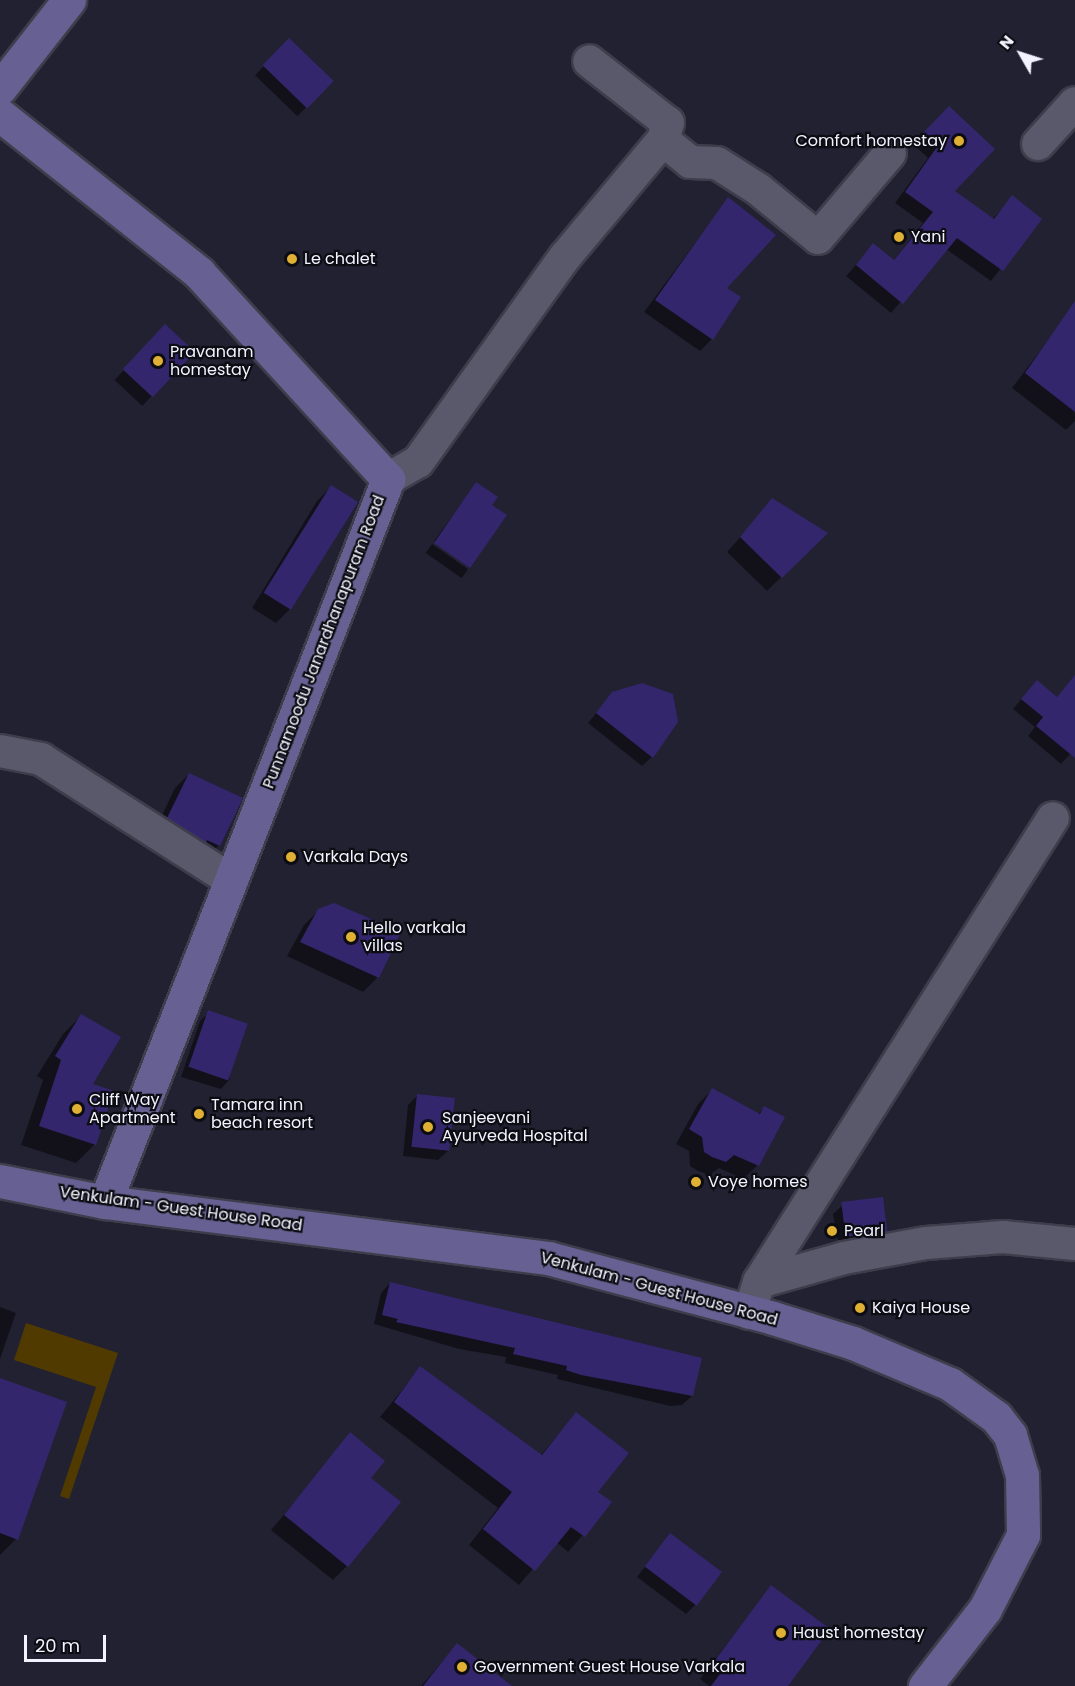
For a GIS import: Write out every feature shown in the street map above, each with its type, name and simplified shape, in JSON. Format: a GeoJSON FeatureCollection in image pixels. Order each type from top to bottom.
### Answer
{"type":"FeatureCollection","features":[{"type":"Feature","properties":{"kind":"main road"},"geometry":{"type":"LineString","coordinates":[[0,88],[69,0]]}},
{"type":"Feature","properties":{"kind":"main road","name":"Punnamoodu Janardhanapuram Road"},"geometry":{"type":"LineString","coordinates":[[0,115],[199,273],[388,479],[105,1202]]}},
{"type":"Feature","properties":{"kind":"main road","name":"Venkulam - Guest House Road"},"geometry":{"type":"LineString","coordinates":[[0,1181],[105,1202],[548,1258],[854,1343],[950,1384],[996,1417],[1010,1435],[1022,1475],[1023,1535],[985,1609],[925,1686]]}},
{"type":"Feature","properties":{"kind":"street"},"geometry":{"type":"LineString","coordinates":[[388,479],[418,462],[565,257],[663,140],[668,123],[589,61]]}},
{"type":"Feature","properties":{"kind":"street"},"geometry":{"type":"LineString","coordinates":[[1038,144],[1075,104]]}},
{"type":"Feature","properties":{"kind":"street"},"geometry":{"type":"LineString","coordinates":[[663,140],[690,162],[717,163],[758,189],[818,238],[890,153]]}},
{"type":"Feature","properties":{"kind":"street"},"geometry":{"type":"LineString","coordinates":[[0,751],[41,759],[231,880]]}},
{"type":"Feature","properties":{"kind":"street"},"geometry":{"type":"LineString","coordinates":[[750,1313],[759,1282],[1053,818]]}},
{"type":"Feature","properties":{"kind":"street"},"geometry":{"type":"LineString","coordinates":[[759,1282],[844,1258],[926,1243],[1003,1237],[1075,1244]]}},
{"type":"Feature","properties":{"kind":"shaded area"},"geometry":{"type":"Polygon","coordinates":[[[26,1323],[118,1353],[69,1499],[60,1496],[96,1387],[14,1360],[26,1323]]]}},
{"type":"Feature","properties":{"kind":"building"},"geometry":{"type":"Polygon","coordinates":[[[289,38],[334,81],[307,108],[263,65],[289,38]]]}},
{"type":"Feature","properties":{"kind":"building"},"geometry":{"type":"Polygon","coordinates":[[[949,106],[995,149],[955,191],[994,219],[1012,195],[1042,219],[1003,271],[957,238],[903,304],[856,265],[873,243],[894,260],[933,212],[905,192],[937,147],[923,133],[949,106]]]}},
{"type":"Feature","properties":{"kind":"building"},"geometry":{"type":"Polygon","coordinates":[[[728,197],[776,235],[727,288],[741,297],[713,340],[655,300],[728,197]]]}},
{"type":"Feature","properties":{"kind":"building"},"geometry":{"type":"Polygon","coordinates":[[[1075,301],[1075,412],[1025,373],[1075,301]]]}},
{"type":"Feature","properties":{"kind":"building","name":"Pravanam homestay"},"geometry":{"type":"Polygon","coordinates":[[[165,324],[195,352],[153,397],[123,369],[165,324]]]}},
{"type":"Feature","properties":{"kind":"building"},"geometry":{"type":"Polygon","coordinates":[[[476,482],[498,497],[492,505],[507,515],[470,568],[434,543],[476,482]]]}},
{"type":"Feature","properties":{"kind":"building"},"geometry":{"type":"Polygon","coordinates":[[[331,485],[358,502],[291,610],[264,593],[331,485]]]}},
{"type":"Feature","properties":{"kind":"building"},"geometry":{"type":"Polygon","coordinates":[[[772,498],[828,533],[782,578],[740,537],[772,498]]]}},
{"type":"Feature","properties":{"kind":"building"},"geometry":{"type":"Polygon","coordinates":[[[1075,675],[1075,758],[1036,726],[1043,717],[1021,699],[1037,680],[1057,697],[1075,675]]]}},
{"type":"Feature","properties":{"kind":"building"},"geometry":{"type":"Polygon","coordinates":[[[642,683],[673,694],[678,722],[653,758],[596,713],[612,692],[642,683]]]}},
{"type":"Feature","properties":{"kind":"building"},"geometry":{"type":"Polygon","coordinates":[[[189,773],[243,798],[220,846],[207,840],[206,843],[167,818],[189,773]]]}},
{"type":"Feature","properties":{"kind":"building","name":"Hello varkala villas"},"geometry":{"type":"Polygon","coordinates":[[[334,903],[401,932],[379,978],[300,942],[318,909],[334,903]]]}},
{"type":"Feature","properties":{"kind":"building"},"geometry":{"type":"Polygon","coordinates":[[[208,1010],[248,1024],[228,1080],[188,1067],[208,1010]]]}},
{"type":"Feature","properties":{"kind":"building"},"geometry":{"type":"Polygon","coordinates":[[[81,1014],[121,1037],[93,1084],[114,1091],[96,1145],[39,1126],[61,1060],[55,1056],[81,1014]]]}},
{"type":"Feature","properties":{"kind":"building"},"geometry":{"type":"Polygon","coordinates":[[[712,1088],[760,1114],[764,1106],[785,1117],[759,1166],[734,1155],[726,1162],[712,1157],[704,1152],[702,1137],[689,1129],[712,1088]]]}},
{"type":"Feature","properties":{"kind":"building"},"geometry":{"type":"Polygon","coordinates":[[[417,1094],[455,1098],[449,1151],[411,1147],[417,1094]]]}},
{"type":"Feature","properties":{"kind":"building"},"geometry":{"type":"Polygon","coordinates":[[[883,1197],[887,1232],[846,1237],[841,1202],[883,1197]]]}},
{"type":"Feature","properties":{"kind":"building"},"geometry":{"type":"Polygon","coordinates":[[[390,1282],[702,1358],[693,1396],[581,1375],[566,1370],[567,1366],[513,1354],[515,1348],[396,1322],[398,1319],[382,1315],[390,1282]]]}},
{"type":"Feature","properties":{"kind":"building"},"geometry":{"type":"Polygon","coordinates":[[[420,1366],[542,1455],[576,1412],[629,1453],[598,1492],[612,1502],[585,1537],[571,1527],[535,1571],[483,1529],[512,1492],[394,1402],[420,1366]]]}},
{"type":"Feature","properties":{"kind":"building"},"geometry":{"type":"Polygon","coordinates":[[[0,1378],[67,1402],[18,1540],[0,1533],[0,1378]]]}},
{"type":"Feature","properties":{"kind":"building"},"geometry":{"type":"Polygon","coordinates":[[[350,1432],[385,1461],[371,1478],[401,1502],[348,1567],[284,1515],[350,1432]]]}},
{"type":"Feature","properties":{"kind":"building"},"geometry":{"type":"Polygon","coordinates":[[[670,1533],[722,1572],[697,1606],[645,1567],[670,1533]]]}},
{"type":"Feature","properties":{"kind":"building","name":"Haust homestay"},"geometry":{"type":"Polygon","coordinates":[[[771,1585],[830,1629],[788,1686],[711,1686],[720,1674],[710,1667],[771,1585]]]}},
{"type":"Feature","properties":{"kind":"building","name":"Government Guest House Varkala"},"geometry":{"type":"Polygon","coordinates":[[[457,1643],[512,1686],[423,1686],[457,1643]]]}},
{"type":"Feature","properties":{"kind":"place","name":"Comfort homestay"},"geometry":{"type":"Point","coordinates":[959,141]}},
{"type":"Feature","properties":{"kind":"place","name":"Yani"},"geometry":{"type":"Point","coordinates":[899,237]}},
{"type":"Feature","properties":{"kind":"place","name":"Le chalet"},"geometry":{"type":"Point","coordinates":[292,259]}},
{"type":"Feature","properties":{"kind":"place","name":"Pravanam homestay"},"geometry":{"type":"Point","coordinates":[158,361]}},
{"type":"Feature","properties":{"kind":"place","name":"Varkala Days"},"geometry":{"type":"Point","coordinates":[291,857]}},
{"type":"Feature","properties":{"kind":"place","name":"Hello varkala villas"},"geometry":{"type":"Point","coordinates":[351,937]}},
{"type":"Feature","properties":{"kind":"place","name":"Cliff Way Apartment"},"geometry":{"type":"Point","coordinates":[77,1109]}},
{"type":"Feature","properties":{"kind":"place","name":"Tamara inn beach resort"},"geometry":{"type":"Point","coordinates":[199,1114]}},
{"type":"Feature","properties":{"kind":"place","name":"Sanjeevani Ayurveda Hospital"},"geometry":{"type":"Point","coordinates":[428,1127]}},
{"type":"Feature","properties":{"kind":"place","name":"Voye homes"},"geometry":{"type":"Point","coordinates":[696,1182]}},
{"type":"Feature","properties":{"kind":"place","name":"Pearl"},"geometry":{"type":"Point","coordinates":[832,1231]}},
{"type":"Feature","properties":{"kind":"place","name":"Kaiya House"},"geometry":{"type":"Point","coordinates":[860,1308]}},
{"type":"Feature","properties":{"kind":"place","name":"Haust homestay"},"geometry":{"type":"Point","coordinates":[781,1633]}},
{"type":"Feature","properties":{"kind":"place","name":"Government Guest House Varkala"},"geometry":{"type":"Point","coordinates":[462,1667]}}]}
